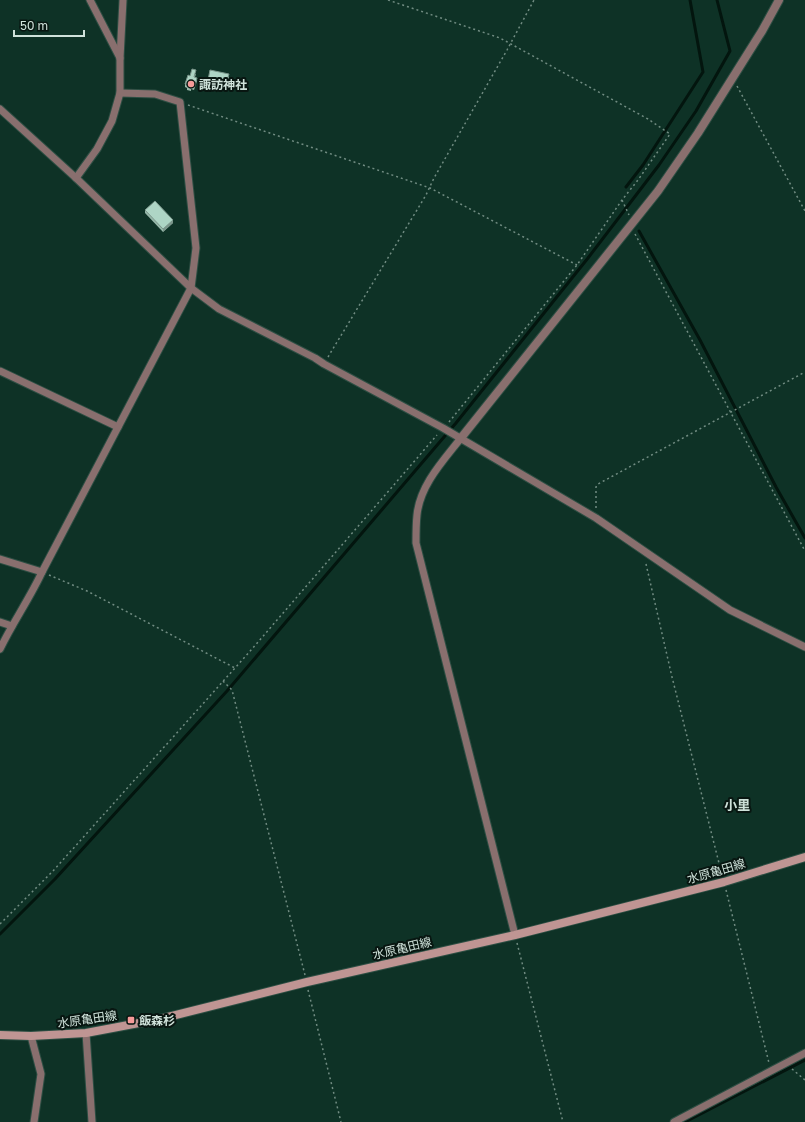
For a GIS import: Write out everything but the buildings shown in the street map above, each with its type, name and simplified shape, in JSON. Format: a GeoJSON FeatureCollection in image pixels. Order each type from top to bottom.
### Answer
{"type":"FeatureCollection","features":[{"type":"Feature","properties":{"kind":"main road","name":"水原亀田線"},"geometry":{"type":"LineString","coordinates":[[0,1035],[32,1036],[86,1033],[160,1019],[307,982],[515,935],[724,882],[805,857]]}},
{"type":"Feature","properties":{"kind":"street"},"geometry":{"type":"LineString","coordinates":[[90,0],[120,58]]}},
{"type":"Feature","properties":{"kind":"street"},"geometry":{"type":"LineString","coordinates":[[76,178],[97,149],[112,122],[120,93],[122,0]]}},
{"type":"Feature","properties":{"kind":"street"},"geometry":{"type":"LineString","coordinates":[[515,935],[416,543],[417,514],[429,480],[658,191],[698,133],[762,31],[779,0]]}},
{"type":"Feature","properties":{"kind":"street"},"geometry":{"type":"LineString","coordinates":[[0,648],[33,591],[191,288],[196,248],[180,102],[155,94],[120,93]]}},
{"type":"Feature","properties":{"kind":"street"},"geometry":{"type":"LineString","coordinates":[[0,109],[76,178],[191,288],[219,309],[315,358],[461,438],[596,518],[730,610],[805,646]]}},
{"type":"Feature","properties":{"kind":"street"},"geometry":{"type":"LineString","coordinates":[[0,371],[118,426]]}},
{"type":"Feature","properties":{"kind":"street"},"geometry":{"type":"LineString","coordinates":[[0,559],[42,572]]}},
{"type":"Feature","properties":{"kind":"street"},"geometry":{"type":"LineString","coordinates":[[0,622],[12,626]]}},
{"type":"Feature","properties":{"kind":"street"},"geometry":{"type":"LineString","coordinates":[[86,1033],[92,1122]]}},
{"type":"Feature","properties":{"kind":"street"},"geometry":{"type":"LineString","coordinates":[[32,1036],[41,1074],[34,1122]]}},
{"type":"Feature","properties":{"kind":"street"},"geometry":{"type":"LineString","coordinates":[[674,1122],[805,1053]]}},
{"type":"Feature","properties":{"kind":"path"},"geometry":{"type":"LineString","coordinates":[[0,924],[53,871],[235,668],[443,428],[577,265],[670,134],[648,119],[500,38],[388,0]]}},
{"type":"Feature","properties":{"kind":"path"},"geometry":{"type":"LineString","coordinates":[[324,364],[430,188],[434,178],[534,0]]}},
{"type":"Feature","properties":{"kind":"path"},"geometry":{"type":"LineString","coordinates":[[733,77],[805,211]]}},
{"type":"Feature","properties":{"kind":"path"},"geometry":{"type":"LineString","coordinates":[[180,102],[430,188],[577,265]]}},
{"type":"Feature","properties":{"kind":"path"},"geometry":{"type":"LineString","coordinates":[[622,201],[630,215]]}},
{"type":"Feature","properties":{"kind":"path"},"geometry":{"type":"LineString","coordinates":[[630,225],[805,551]]}},
{"type":"Feature","properties":{"kind":"path"},"geometry":{"type":"LineString","coordinates":[[596,518],[596,488],[598,484],[805,372]]}},
{"type":"Feature","properties":{"kind":"path"},"geometry":{"type":"LineString","coordinates":[[646,552],[645,559],[672,677],[767,1059],[772,1070]]}},
{"type":"Feature","properties":{"kind":"path"},"geometry":{"type":"LineString","coordinates":[[42,572],[87,591],[235,668]]}},
{"type":"Feature","properties":{"kind":"path"},"geometry":{"type":"LineString","coordinates":[[223,681],[232,690],[307,982],[341,1122]]}},
{"type":"Feature","properties":{"kind":"path"},"geometry":{"type":"LineString","coordinates":[[515,935],[563,1122]]}},
{"type":"Feature","properties":{"kind":"path"},"geometry":{"type":"LineString","coordinates":[[793,1070],[805,1080]]}},
{"type":"Feature","properties":{"kind":"waterway"},"geometry":{"type":"LineString","coordinates":[[626,187],[643,165],[703,72],[690,0]]}},
{"type":"Feature","properties":{"kind":"waterway"},"geometry":{"type":"LineString","coordinates":[[0,934],[55,879],[227,691],[456,423],[588,258],[659,165],[696,111],[730,51],[717,0]]}},
{"type":"Feature","properties":{"kind":"waterway"},"geometry":{"type":"LineString","coordinates":[[639,231],[700,340],[776,487],[805,538]]}},
{"type":"Feature","properties":{"kind":"waterway"},"geometry":{"type":"LineString","coordinates":[[685,1122],[805,1060]]}},
{"type":"Feature","properties":{"kind":"place","name":"諏訪神社"},"geometry":{"type":"Point","coordinates":[191,84]}},
{"type":"Feature","properties":{"kind":"place","name":"飯森杉"},"geometry":{"type":"Point","coordinates":[131,1020]}},
{"type":"Feature","properties":{"kind":"district","name":"小里"},"geometry":{"type":"Point","coordinates":[737,805]}}]}
